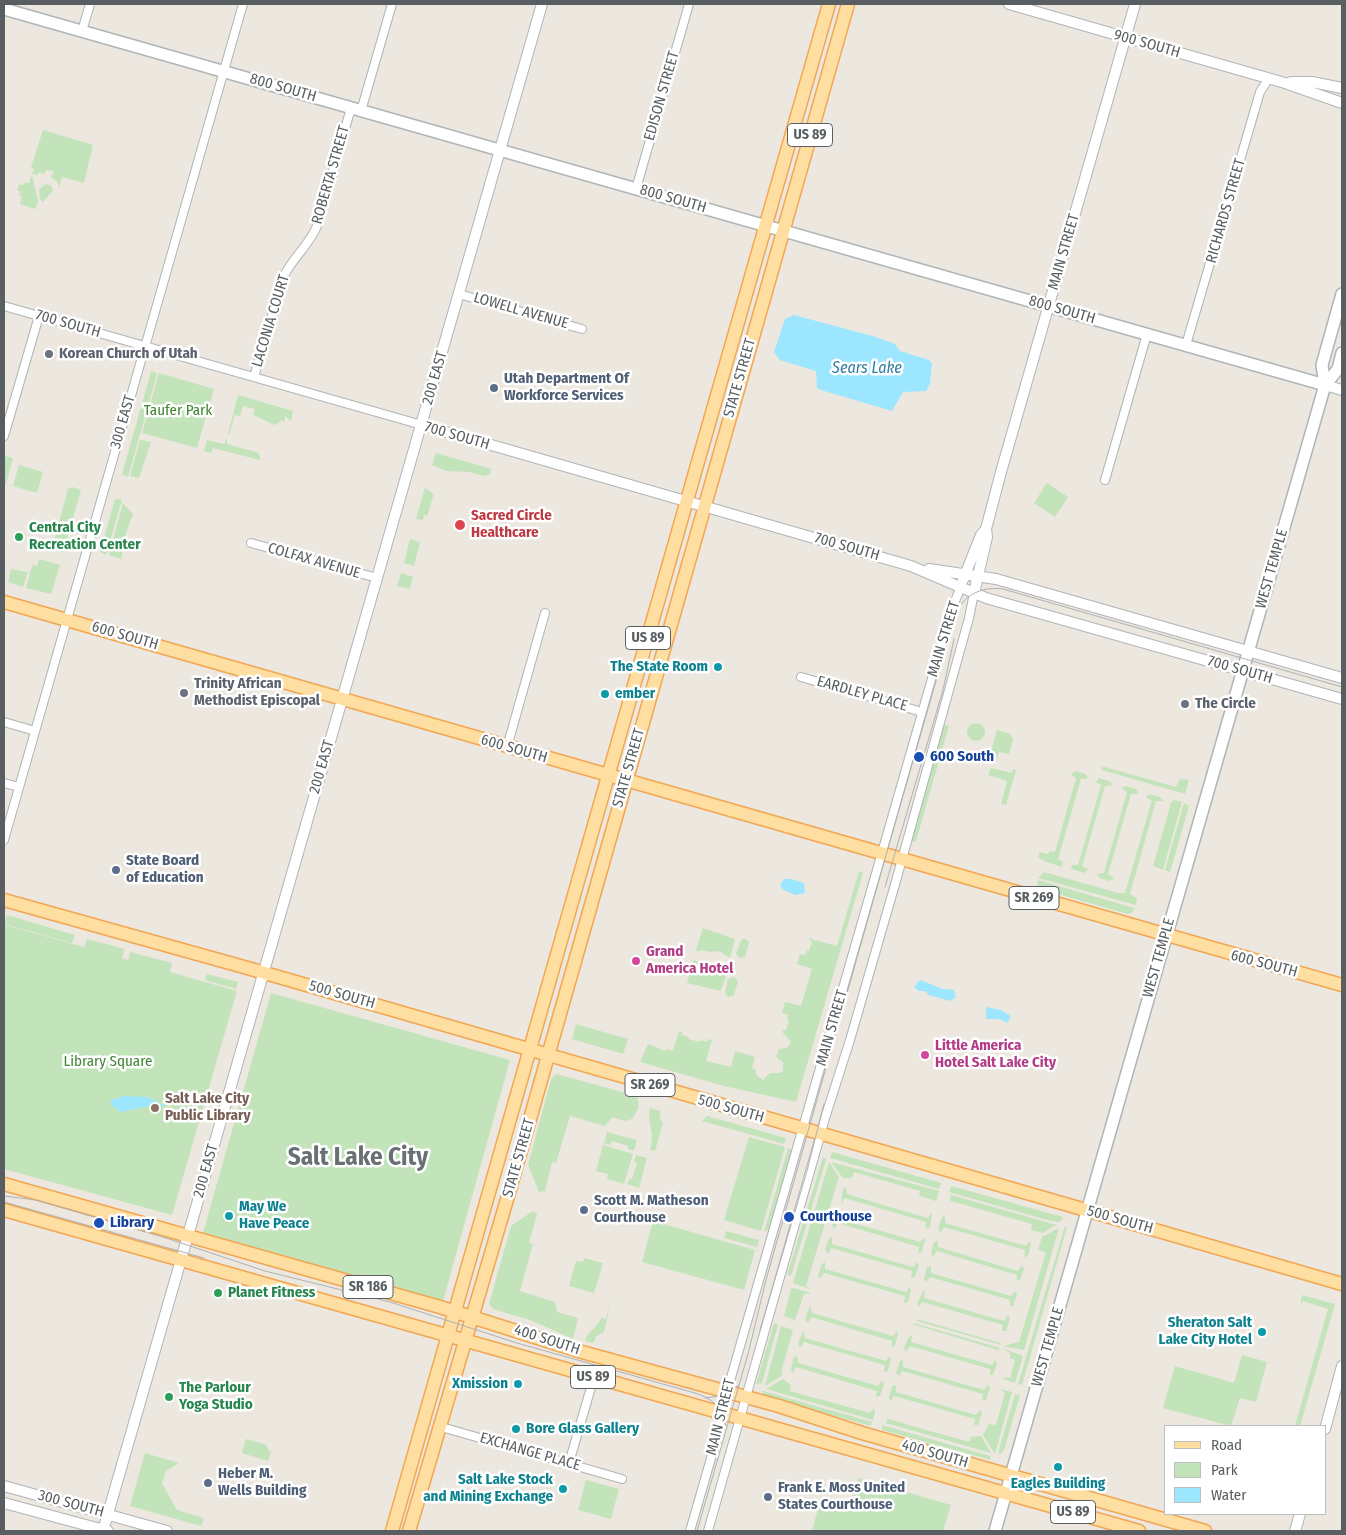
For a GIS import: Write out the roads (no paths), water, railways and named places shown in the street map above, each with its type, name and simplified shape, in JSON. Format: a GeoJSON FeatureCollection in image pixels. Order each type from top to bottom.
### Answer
{"type":"FeatureCollection","features":[{"type":"Feature","properties":{"kind":"main road","name":"STATE STREET"},"geometry":{"type":"LineString","coordinates":[[392,1531],[829,4]]}},
{"type":"Feature","properties":{"kind":"main road","name":"STATE STREET"},"geometry":{"type":"LineString","coordinates":[[409,1531],[438,1426],[473,1317],[848,4]]}},
{"type":"Feature","properties":{"kind":"main road","name":"800 SOUTH"},"geometry":{"type":"LineString","coordinates":[[4,9],[1325,385]]}},
{"type":"Feature","properties":{"kind":"main road","name":"WEST TEMPLE"},"geometry":{"type":"LineString","coordinates":[[1325,385],[1322,365],[1342,294]]}},
{"type":"Feature","properties":{"kind":"main road","name":"WEST TEMPLE"},"geometry":{"type":"LineString","coordinates":[[995,1531],[1325,385],[1338,369],[1342,353]]}},
{"type":"Feature","properties":{"kind":"main road","name":"600 SOUTH"},"geometry":{"type":"LineString","coordinates":[[4,602],[1165,936],[1342,985]]}},
{"type":"Feature","properties":{"kind":"main road","name":"500 SOUTH"},"geometry":{"type":"LineString","coordinates":[[4,900],[263,972],[803,1130],[1342,1284]]}},
{"type":"Feature","properties":{"kind":"main road","name":"400 SOUTH"},"geometry":{"type":"LineString","coordinates":[[4,1184],[473,1317],[582,1352],[745,1397],[1205,1531]]}},
{"type":"Feature","properties":{"kind":"main road","name":"400 SOUTH"},"geometry":{"type":"LineString","coordinates":[[4,1210],[465,1342],[1139,1531]]}},
{"type":"Feature","properties":{"kind":"street"},"geometry":{"type":"LineString","coordinates":[[82,31],[90,4]]}},
{"type":"Feature","properties":{"kind":"street","name":"300 EAST"},"geometry":{"type":"LineString","coordinates":[[4,840],[243,4]]}},
{"type":"Feature","properties":{"kind":"street","name":"ROBERTA STREET"},"geometry":{"type":"LineString","coordinates":[[289,265],[314,233],[392,4]]}},
{"type":"Feature","properties":{"kind":"street","name":"200 EAST"},"geometry":{"type":"LineString","coordinates":[[105,1531],[108,1514],[341,699],[422,425],[542,4]]}},
{"type":"Feature","properties":{"kind":"street","name":"EDISON STREET"},"geometry":{"type":"LineString","coordinates":[[636,189],[689,4]]}},
{"type":"Feature","properties":{"kind":"street","name":"900 SOUTH"},"geometry":{"type":"LineString","coordinates":[[1009,4],[1269,78],[1342,104]]}},
{"type":"Feature","properties":{"kind":"street","name":"MAIN STREET"},"geometry":{"type":"LineString","coordinates":[[708,1531],[745,1397],[902,860],[969,618],[987,537],[986,529],[1135,4]]}},
{"type":"Feature","properties":{"kind":"street","name":"RICHARDS STREET"},"geometry":{"type":"LineString","coordinates":[[1186,345],[1260,92],[1269,78]]}},
{"type":"Feature","properties":{"kind":"street","name":"900 SOUTH"},"geometry":{"type":"LineString","coordinates":[[1285,83],[1301,81],[1342,88]]}},
{"type":"Feature","properties":{"kind":"street","name":"LACONIA COURT"},"geometry":{"type":"LineString","coordinates":[[254,377],[282,278],[289,265]]}},
{"type":"Feature","properties":{"kind":"street","name":"LOWELL AVENUE"},"geometry":{"type":"LineString","coordinates":[[459,294],[582,329]]}},
{"type":"Feature","properties":{"kind":"street","name":"700 SOUTH"},"geometry":{"type":"LineString","coordinates":[[4,306],[911,566],[974,592],[1053,618],[1342,699]]}},
{"type":"Feature","properties":{"kind":"street"},"geometry":{"type":"LineString","coordinates":[[4,436],[39,316]]}},
{"type":"Feature","properties":{"kind":"street"},"geometry":{"type":"LineString","coordinates":[[1106,480],[1147,334]]}},
{"type":"Feature","properties":{"kind":"street","name":"800 SOUTH"},"geometry":{"type":"LineString","coordinates":[[1325,385],[1342,390]]}},
{"type":"Feature","properties":{"kind":"street","name":"MAIN STREET"},"geometry":{"type":"LineString","coordinates":[[690,1531],[716,1440],[726,1392],[952,608],[980,535],[986,529]]}},
{"type":"Feature","properties":{"kind":"street","name":"COLFAX AVENUE"},"geometry":{"type":"LineString","coordinates":[[251,544],[377,578]]}},
{"type":"Feature","properties":{"kind":"street","name":"700 SOUTH"},"geometry":{"type":"LineString","coordinates":[[911,566],[978,576],[1248,650],[1342,678]]}},
{"type":"Feature","properties":{"kind":"street"},"geometry":{"type":"LineString","coordinates":[[507,747],[545,613]]}},
{"type":"Feature","properties":{"kind":"street","name":"EARDLEY PLACE"},"geometry":{"type":"LineString","coordinates":[[801,676],[922,712]]}},
{"type":"Feature","properties":{"kind":"street"},"geometry":{"type":"LineString","coordinates":[[4,722],[35,731]]}},
{"type":"Feature","properties":{"kind":"street"},"geometry":{"type":"LineString","coordinates":[[4,783],[19,787]]}},
{"type":"Feature","properties":{"kind":"street"},"geometry":{"type":"LineString","coordinates":[[1326,1425],[1342,1366]]}},
{"type":"Feature","properties":{"kind":"street"},"geometry":{"type":"LineString","coordinates":[[569,1463],[594,1377]]}},
{"type":"Feature","properties":{"kind":"street","name":"EXCHANGE PLACE"},"geometry":{"type":"LineString","coordinates":[[438,1426],[622,1479]]}},
{"type":"Feature","properties":{"kind":"street","name":"300 SOUTH"},"geometry":{"type":"LineString","coordinates":[[4,1486],[167,1531]]}},
{"type":"Feature","properties":{"kind":"street","name":"300 SOUTH"},"geometry":{"type":"LineString","coordinates":[[4,1502],[105,1531]]}},
{"type":"Feature","properties":{"kind":"street"},"geometry":{"type":"LineString","coordinates":[[1295,1531],[1300,1515]]}},
{"type":"Feature","properties":{"kind":"water","name":"Sears Lake"},"geometry":{"type":"Polygon","coordinates":[[[794,315],[876,337],[895,344],[900,351],[929,360],[932,363],[930,384],[926,391],[903,392],[892,411],[817,388],[816,371],[780,360],[774,352],[785,319],[794,315]]]}},
{"type":"Feature","properties":{"kind":"water"},"geometry":{"type":"Polygon","coordinates":[[[784,879],[804,883],[805,893],[795,895],[782,889],[780,885],[784,879]]]}},
{"type":"Feature","properties":{"kind":"water"},"geometry":{"type":"Polygon","coordinates":[[[920,980],[943,989],[954,990],[956,997],[950,1001],[929,995],[925,991],[919,991],[914,987],[920,980]]]}},
{"type":"Feature","properties":{"kind":"water"},"geometry":{"type":"Polygon","coordinates":[[[986,1007],[1001,1010],[1011,1016],[1007,1023],[1000,1019],[986,1019],[986,1007]]]}},
{"type":"Feature","properties":{"kind":"water"},"geometry":{"type":"Polygon","coordinates":[[[125,1096],[147,1097],[166,1106],[149,1106],[121,1112],[111,1105],[111,1100],[125,1096]]]}},
{"type":"Feature","properties":{"kind":"tram line"},"geometry":{"type":"LineString","coordinates":[[697,1531],[953,618],[961,604],[979,591],[995,588],[1003,589],[1342,687]]}},
{"type":"Feature","properties":{"kind":"tram line"},"geometry":{"type":"LineString","coordinates":[[885,887],[943,690],[954,639]]}},
{"type":"Feature","properties":{"kind":"tram line"},"geometry":{"type":"LineString","coordinates":[[760,1330],[807,1171],[824,1104]]}},
{"type":"Feature","properties":{"kind":"tram line"},"geometry":{"type":"LineString","coordinates":[[4,1196],[36,1200],[166,1238],[265,1271],[390,1302],[517,1343],[695,1393],[707,1398],[716,1405],[725,1420],[726,1426]]}},
{"type":"Feature","properties":{"kind":"tram line"},"geometry":{"type":"LineString","coordinates":[[4,1202],[204,1258]]}},
{"type":"Feature","properties":{"kind":"tram line"},"geometry":{"type":"LineString","coordinates":[[705,1398],[721,1396],[739,1385]]}},
{"type":"Feature","properties":{"kind":"place","name":"Korean Church of Utah"},"geometry":{"type":"Point","coordinates":[49,354]}},
{"type":"Feature","properties":{"kind":"place","name":"Utah Department Of Workforce Services"},"geometry":{"type":"Point","coordinates":[494,388]}},
{"type":"Feature","properties":{"kind":"place","name":"Sacred Circle Healthcare"},"geometry":{"type":"Point","coordinates":[460,525]}},
{"type":"Feature","properties":{"kind":"place","name":"Central City Recreation Center"},"geometry":{"type":"Point","coordinates":[19,537]}},
{"type":"Feature","properties":{"kind":"place","name":"The State Room"},"geometry":{"type":"Point","coordinates":[718,667]}},
{"type":"Feature","properties":{"kind":"place","name":"Trinity African Methodist Episcopal"},"geometry":{"type":"Point","coordinates":[184,693]}},
{"type":"Feature","properties":{"kind":"place","name":"ember"},"geometry":{"type":"Point","coordinates":[605,694]}},
{"type":"Feature","properties":{"kind":"place","name":"The Circle"},"geometry":{"type":"Point","coordinates":[1185,704]}},
{"type":"Feature","properties":{"kind":"place","name":"600 South"},"geometry":{"type":"Point","coordinates":[919,757]}},
{"type":"Feature","properties":{"kind":"place","name":"State Board of Education"},"geometry":{"type":"Point","coordinates":[116,870]}},
{"type":"Feature","properties":{"kind":"place","name":"Grand America Hotel"},"geometry":{"type":"Point","coordinates":[636,961]}},
{"type":"Feature","properties":{"kind":"place","name":"Little America Hotel Salt Lake City"},"geometry":{"type":"Point","coordinates":[925,1055]}},
{"type":"Feature","properties":{"kind":"place","name":"Salt Lake City Public Library"},"geometry":{"type":"Point","coordinates":[155,1108]}},
{"type":"Feature","properties":{"kind":"place","name":"Scott M. Matheson Courthouse"},"geometry":{"type":"Point","coordinates":[584,1210]}},
{"type":"Feature","properties":{"kind":"place","name":"May We Have Peace"},"geometry":{"type":"Point","coordinates":[229,1216]}},
{"type":"Feature","properties":{"kind":"place","name":"Courthouse"},"geometry":{"type":"Point","coordinates":[789,1217]}},
{"type":"Feature","properties":{"kind":"place","name":"Library"},"geometry":{"type":"Point","coordinates":[99,1223]}},
{"type":"Feature","properties":{"kind":"place","name":"Planet Fitness"},"geometry":{"type":"Point","coordinates":[218,1293]}},
{"type":"Feature","properties":{"kind":"place","name":"Sheraton Salt Lake City Hotel"},"geometry":{"type":"Point","coordinates":[1262,1332]}},
{"type":"Feature","properties":{"kind":"place","name":"Xmission"},"geometry":{"type":"Point","coordinates":[518,1384]}},
{"type":"Feature","properties":{"kind":"place","name":"The Parlour Yoga Studio"},"geometry":{"type":"Point","coordinates":[169,1397]}},
{"type":"Feature","properties":{"kind":"place","name":"Bore Glass Gallery"},"geometry":{"type":"Point","coordinates":[516,1429]}},
{"type":"Feature","properties":{"kind":"place","name":"Eagles Building"},"geometry":{"type":"Point","coordinates":[1058,1467]}},
{"type":"Feature","properties":{"kind":"place","name":"Heber M. Wells Building"},"geometry":{"type":"Point","coordinates":[208,1483]}},
{"type":"Feature","properties":{"kind":"place","name":"Salt Lake Stock and Mining Exchange"},"geometry":{"type":"Point","coordinates":[563,1489]}},
{"type":"Feature","properties":{"kind":"place","name":"Frank E. Moss United States Courthouse"},"geometry":{"type":"Point","coordinates":[768,1497]}},
{"type":"Feature","properties":{"kind":"district","name":"Salt Lake City"},"geometry":{"type":"Point","coordinates":[358,1158]}},
{"type":"Feature","properties":{"kind":"park label","name":"Taufer Park"},"geometry":{"type":"Point","coordinates":[178,411]}},
{"type":"Feature","properties":{"kind":"park label","name":"Library Square"},"geometry":{"type":"Point","coordinates":[108,1062]}}]}
